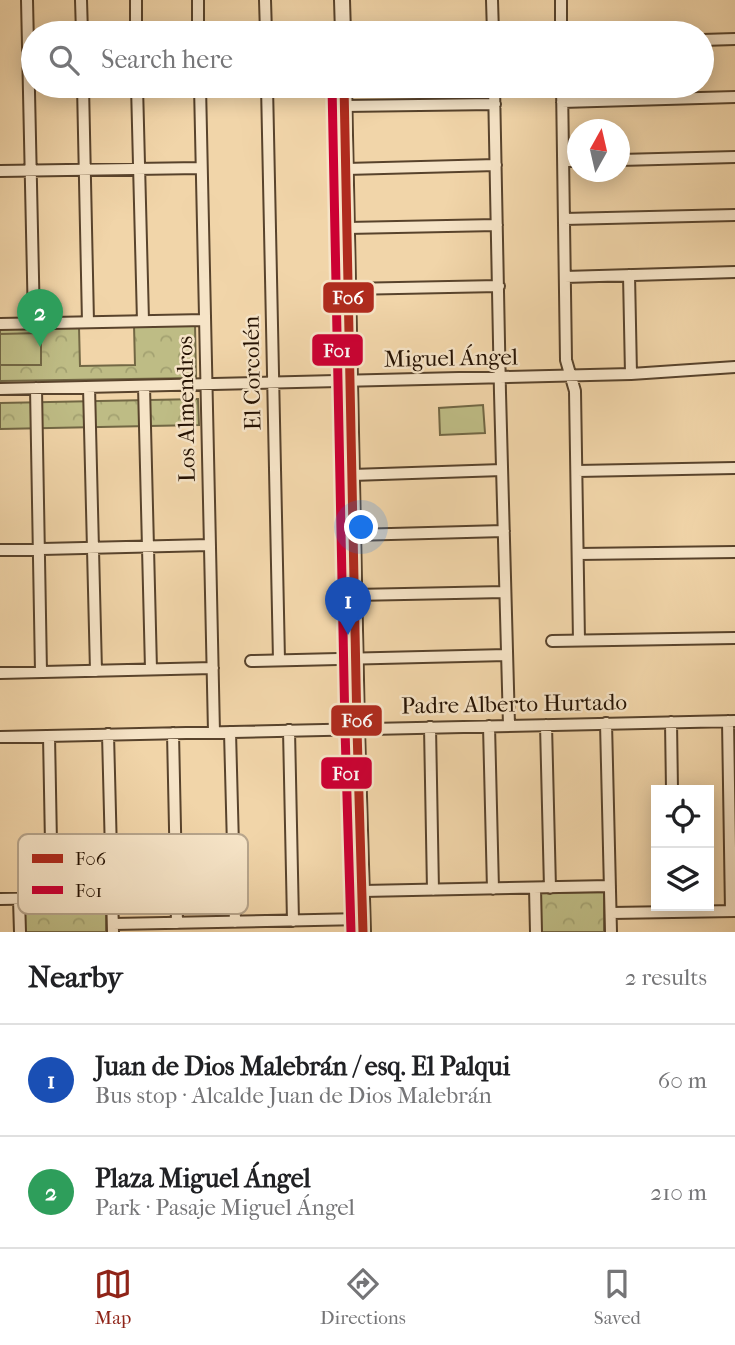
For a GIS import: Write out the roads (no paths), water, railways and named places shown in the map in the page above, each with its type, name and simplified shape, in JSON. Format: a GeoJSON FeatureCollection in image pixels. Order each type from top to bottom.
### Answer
{"type":"FeatureCollection","features":[{"type":"Feature","properties":{"kind":"street"},"geometry":{"type":"LineString","coordinates":[[27,0],[27,21]]}},
{"type":"Feature","properties":{"kind":"street"},"geometry":{"type":"LineString","coordinates":[[81,0],[82,21]]}},
{"type":"Feature","properties":{"kind":"street"},"geometry":{"type":"LineString","coordinates":[[135,0],[136,21]]}},
{"type":"Feature","properties":{"kind":"street"},"geometry":{"type":"LineString","coordinates":[[198,0],[198,21]]}},
{"type":"Feature","properties":{"kind":"street"},"geometry":{"type":"LineString","coordinates":[[265,0],[266,21]]}},
{"type":"Feature","properties":{"kind":"street"},"geometry":{"type":"LineString","coordinates":[[342,0],[343,21]]}},
{"type":"Feature","properties":{"kind":"street"},"geometry":{"type":"LineString","coordinates":[[492,0],[493,21]]}},
{"type":"Feature","properties":{"kind":"street"},"geometry":{"type":"LineString","coordinates":[[561,0],[561,21]]}},
{"type":"Feature","properties":{"kind":"street"},"geometry":{"type":"LineString","coordinates":[[714,40],[735,39]]}},
{"type":"Feature","properties":{"kind":"street"},"geometry":{"type":"LineString","coordinates":[[714,98],[735,97]]}},
{"type":"Feature","properties":{"kind":"street"},"geometry":{"type":"LineString","coordinates":[[29,98],[34,323]]}},
{"type":"Feature","properties":{"kind":"street"},"geometry":{"type":"LineString","coordinates":[[83,98],[88,322]]}},
{"type":"Feature","properties":{"kind":"street"},"geometry":{"type":"LineString","coordinates":[[137,98],[143,321]]}},
{"type":"Feature","properties":{"kind":"street","name":"Los Almendros"},"geometry":{"type":"LineString","coordinates":[[200,98],[214,732]]}},
{"type":"Feature","properties":{"kind":"street","name":"El Corcolén"},"geometry":{"type":"LineString","coordinates":[[267,98],[279,660]]}},
{"type":"Feature","properties":{"kind":"street"},"geometry":{"type":"LineString","coordinates":[[113,928],[235,922],[256,927],[293,921],[363,926],[345,98]]}},
{"type":"Feature","properties":{"kind":"street"},"geometry":{"type":"LineString","coordinates":[[495,98],[509,726]]}},
{"type":"Feature","properties":{"kind":"street"},"geometry":{"type":"LineString","coordinates":[[562,98],[566,360],[575,391],[579,641]]}},
{"type":"Feature","properties":{"kind":"street"},"geometry":{"type":"LineString","coordinates":[[562,103],[706,98]]}},
{"type":"Feature","properties":{"kind":"street"},"geometry":{"type":"LineString","coordinates":[[345,106],[495,104]]}},
{"type":"Feature","properties":{"kind":"street"},"geometry":{"type":"LineString","coordinates":[[630,160],[735,156]]}},
{"type":"Feature","properties":{"kind":"street"},"geometry":{"type":"LineString","coordinates":[[346,169],[496,165]]}},
{"type":"Feature","properties":{"kind":"street"},"geometry":{"type":"LineString","coordinates":[[0,171],[201,168]]}},
{"type":"Feature","properties":{"kind":"street"},"geometry":{"type":"LineString","coordinates":[[564,219],[735,215]]}},
{"type":"Feature","properties":{"kind":"street"},"geometry":{"type":"LineString","coordinates":[[347,228],[497,225]]}},
{"type":"Feature","properties":{"kind":"street"},"geometry":{"type":"LineString","coordinates":[[565,276],[735,272]]}},
{"type":"Feature","properties":{"kind":"street"},"geometry":{"type":"LineString","coordinates":[[629,275],[631,374]]}},
{"type":"Feature","properties":{"kind":"street"},"geometry":{"type":"LineString","coordinates":[[348,289],[499,286]]}},
{"type":"Feature","properties":{"kind":"street"},"geometry":{"type":"LineString","coordinates":[[0,324],[205,320]]}},
{"type":"Feature","properties":{"kind":"street","name":"Miguel Ángel"},"geometry":{"type":"LineString","coordinates":[[0,389],[571,376],[735,367]]}},
{"type":"Feature","properties":{"kind":"street"},"geometry":{"type":"LineString","coordinates":[[144,386],[151,669]]}},
{"type":"Feature","properties":{"kind":"street"},"geometry":{"type":"LineString","coordinates":[[89,387],[96,671]]}},
{"type":"Feature","properties":{"kind":"street"},"geometry":{"type":"LineString","coordinates":[[36,388],[41,672]]}},
{"type":"Feature","properties":{"kind":"street"},"geometry":{"type":"LineString","coordinates":[[576,471],[735,468]]}},
{"type":"Feature","properties":{"kind":"street"},"geometry":{"type":"LineString","coordinates":[[352,475],[502,470]]}},
{"type":"Feature","properties":{"kind":"street"},"geometry":{"type":"LineString","coordinates":[[353,535],[504,531]]}},
{"type":"Feature","properties":{"kind":"street"},"geometry":{"type":"LineString","coordinates":[[0,550],[210,545]]}},
{"type":"Feature","properties":{"kind":"street"},"geometry":{"type":"LineString","coordinates":[[578,555],[735,552]]}},
{"type":"Feature","properties":{"kind":"street"},"geometry":{"type":"LineString","coordinates":[[354,595],[505,592]]}},
{"type":"Feature","properties":{"kind":"street"},"geometry":{"type":"LineString","coordinates":[[552,641],[735,638]]}},
{"type":"Feature","properties":{"kind":"street"},"geometry":{"type":"LineString","coordinates":[[251,661],[507,655]]}},
{"type":"Feature","properties":{"kind":"street"},"geometry":{"type":"LineString","coordinates":[[0,673],[213,668]]}},
{"type":"Feature","properties":{"kind":"street"},"geometry":{"type":"LineString","coordinates":[[714,910],[733,911],[732,721]]}},
{"type":"Feature","properties":{"kind":"street","name":"Padre Alberto Hurtado"},"geometry":{"type":"LineString","coordinates":[[0,737],[732,721]]}},
{"type":"Feature","properties":{"kind":"street"},"geometry":{"type":"LineString","coordinates":[[671,722],[672,785]]}},
{"type":"Feature","properties":{"kind":"street"},"geometry":{"type":"LineString","coordinates":[[606,723],[611,932]]}},
{"type":"Feature","properties":{"kind":"street"},"geometry":{"type":"LineString","coordinates":[[546,724],[550,888]]}},
{"type":"Feature","properties":{"kind":"street"},"geometry":{"type":"LineString","coordinates":[[489,726],[493,889]]}},
{"type":"Feature","properties":{"kind":"street"},"geometry":{"type":"LineString","coordinates":[[430,727],[433,890]]}},
{"type":"Feature","properties":{"kind":"street"},"geometry":{"type":"LineString","coordinates":[[289,730],[293,921]]}},
{"type":"Feature","properties":{"kind":"street"},"geometry":{"type":"LineString","coordinates":[[230,732],[233,834]]}},
{"type":"Feature","properties":{"kind":"street"},"geometry":{"type":"LineString","coordinates":[[173,733],[175,834]]}},
{"type":"Feature","properties":{"kind":"street"},"geometry":{"type":"LineString","coordinates":[[108,734],[110,834]]}},
{"type":"Feature","properties":{"kind":"street"},"geometry":{"type":"LineString","coordinates":[[49,736],[51,834]]}},
{"type":"Feature","properties":{"kind":"street"},"geometry":{"type":"LineString","coordinates":[[362,891],[610,886]]}},
{"type":"Feature","properties":{"kind":"street"},"geometry":{"type":"LineString","coordinates":[[535,888],[536,932]]}},
{"type":"Feature","properties":{"kind":"street"},"geometry":{"type":"LineString","coordinates":[[0,899],[18,899]]}},
{"type":"Feature","properties":{"kind":"street"},"geometry":{"type":"LineString","coordinates":[[611,914],[651,911]]}},
{"type":"Feature","properties":{"kind":"street"},"geometry":{"type":"LineString","coordinates":[[19,914],[20,932]]}},
{"type":"Feature","properties":{"kind":"street"},"geometry":{"type":"LineString","coordinates":[[177,914],[177,923]]}},
{"type":"Feature","properties":{"kind":"street"},"geometry":{"type":"LineString","coordinates":[[235,914],[235,922]]}},
{"type":"Feature","properties":{"kind":"place","name":"Plaza Miguel Ángel"},"geometry":{"type":"Point","coordinates":[40,347]}},
{"type":"Feature","properties":{"kind":"place","name":"Juan de Dios Malebrán / esq. El Palqui"},"geometry":{"type":"Point","coordinates":[348,635]}}]}
